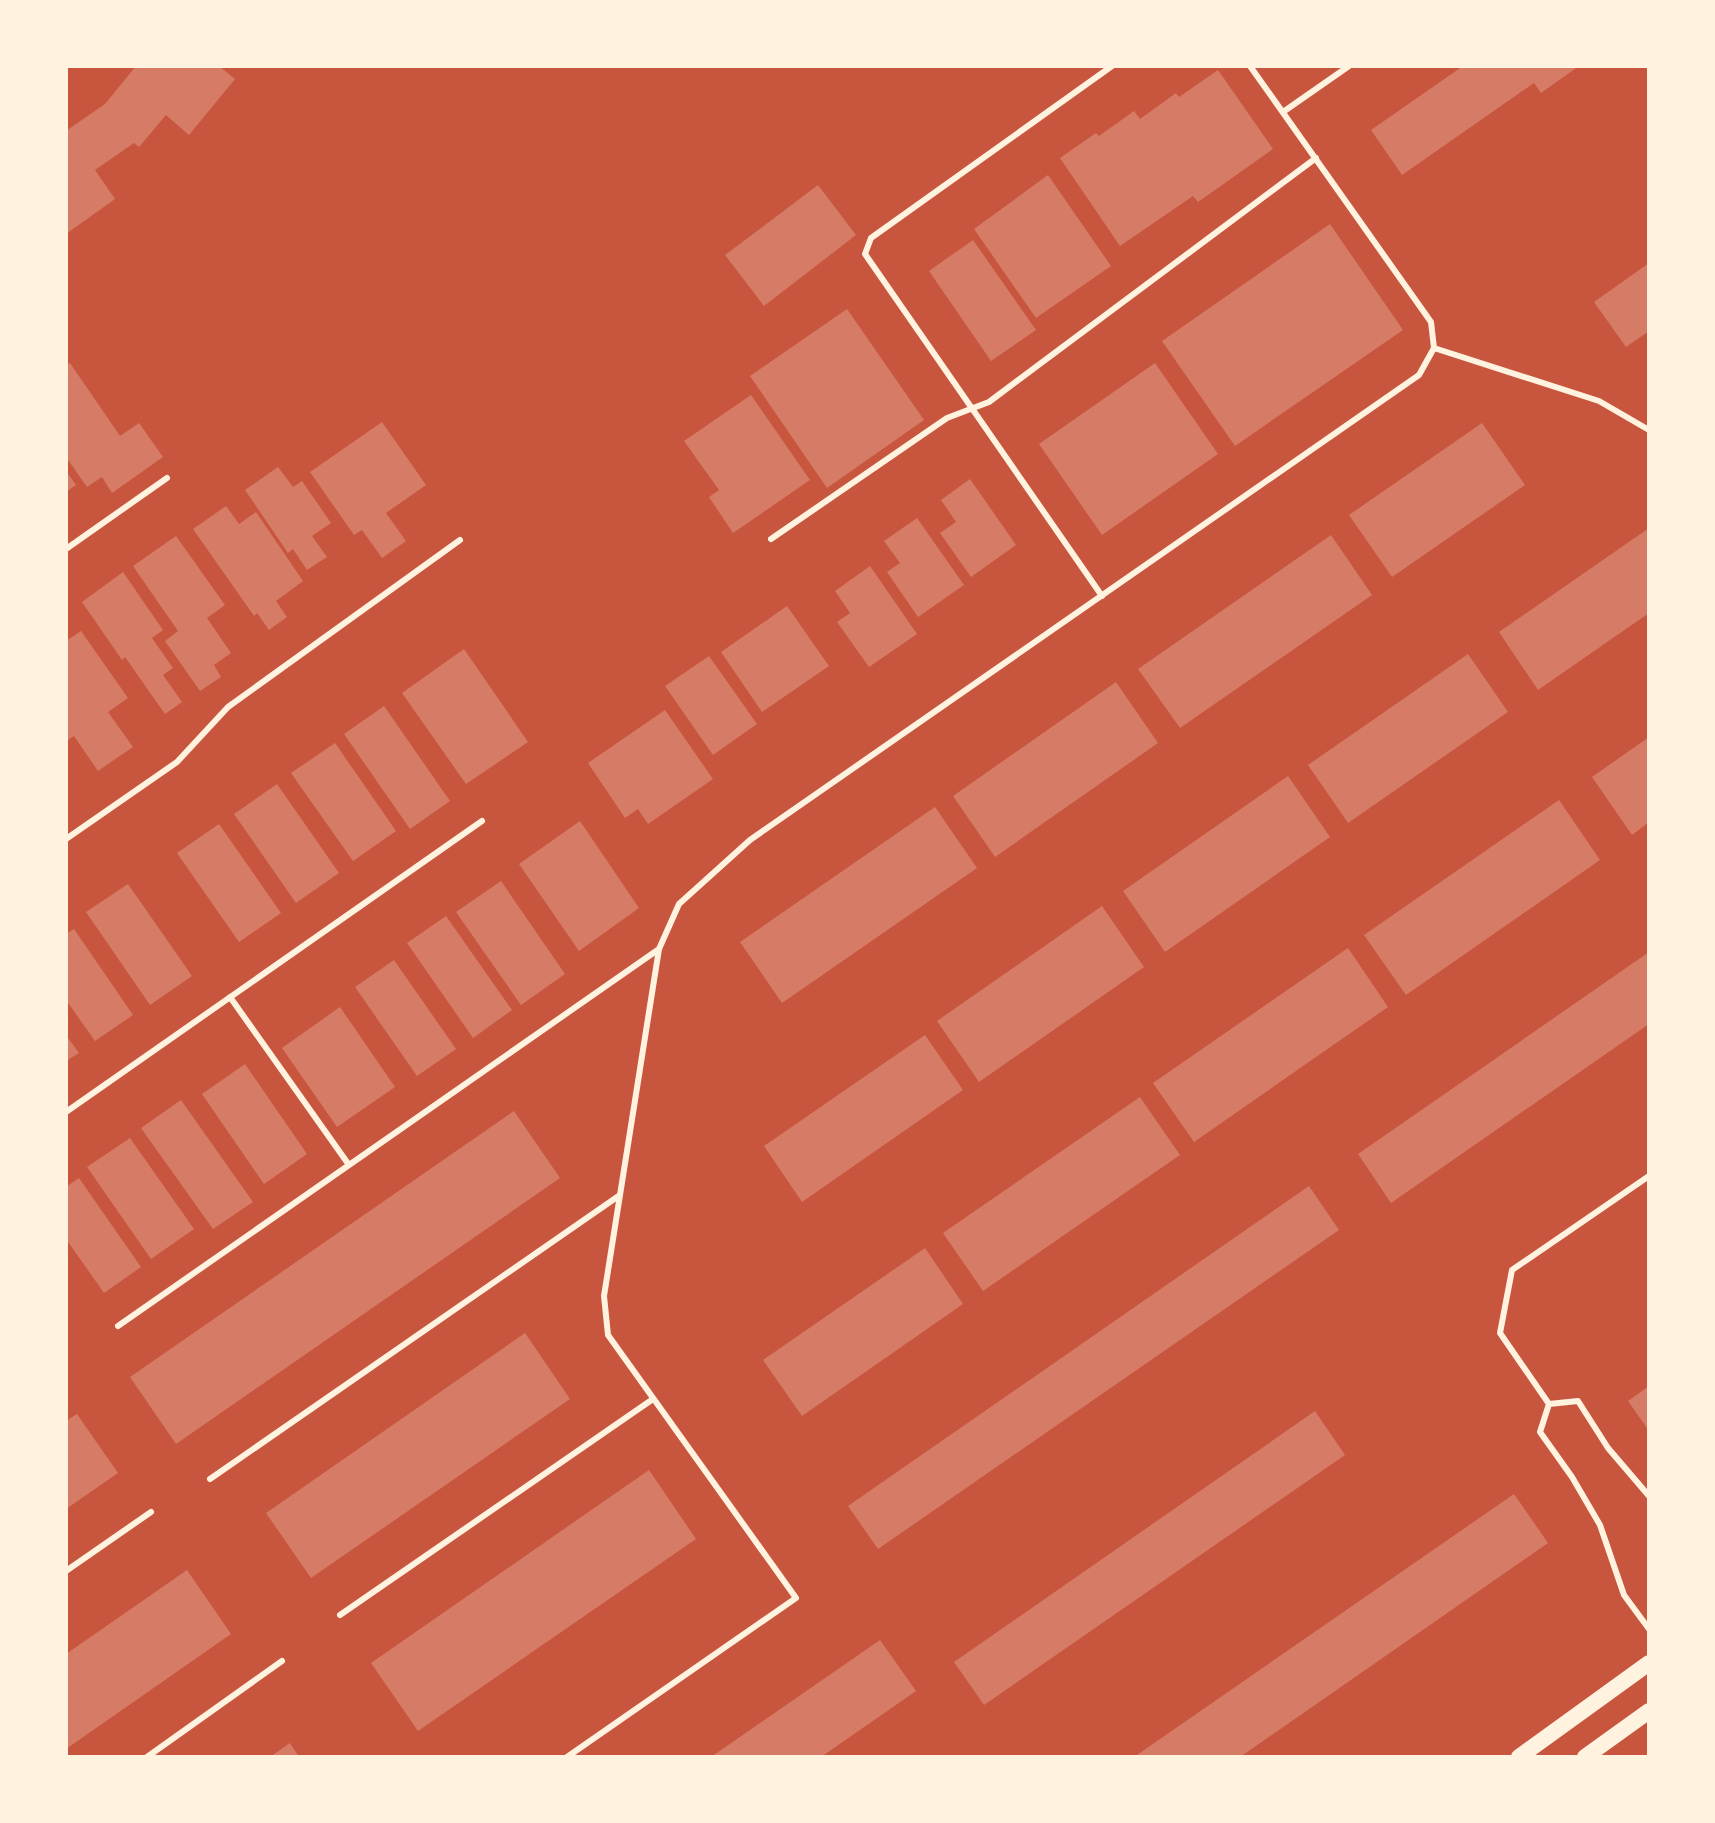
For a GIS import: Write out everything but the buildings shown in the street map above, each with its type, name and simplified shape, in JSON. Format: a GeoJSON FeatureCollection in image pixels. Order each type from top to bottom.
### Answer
{"type":"FeatureCollection","features":[{"type":"Feature","properties":{"kind":"main road"},"geometry":{"type":"LineString","coordinates":[[1519,1757],[1649,1663]]}},
{"type":"Feature","properties":{"kind":"main road"},"geometry":{"type":"LineString","coordinates":[[1585,1757],[1649,1711]]}},
{"type":"Feature","properties":{"kind":"lane"},"geometry":{"type":"LineString","coordinates":[[1102,596],[865,254],[871,238],[1112,66]]}},
{"type":"Feature","properties":{"kind":"lane"},"geometry":{"type":"LineString","coordinates":[[567,1757],[796,1598],[608,1335],[604,1296],[659,949],[679,904],[750,840],[1419,375],[1434,348],[1431,322],[1250,66]]}},
{"type":"Feature","properties":{"kind":"lane"},"geometry":{"type":"LineString","coordinates":[[1283,112],[1349,66]]}},
{"type":"Feature","properties":{"kind":"lane"},"geometry":{"type":"LineString","coordinates":[[771,539],[947,418],[989,402],[1316,158]]}},
{"type":"Feature","properties":{"kind":"lane"},"geometry":{"type":"LineString","coordinates":[[1434,348],[1599,401],[1649,430]]}},
{"type":"Feature","properties":{"kind":"lane"},"geometry":{"type":"LineString","coordinates":[[66,549],[167,478]]}},
{"type":"Feature","properties":{"kind":"lane"},"geometry":{"type":"LineString","coordinates":[[66,839],[177,762],[228,707],[460,540]]}},
{"type":"Feature","properties":{"kind":"lane"},"geometry":{"type":"LineString","coordinates":[[66,1112],[482,821]]}},
{"type":"Feature","properties":{"kind":"lane"},"geometry":{"type":"LineString","coordinates":[[118,1326],[659,949]]}},
{"type":"Feature","properties":{"kind":"lane"},"geometry":{"type":"LineString","coordinates":[[230,997],[349,1165]]}},
{"type":"Feature","properties":{"kind":"lane"},"geometry":{"type":"LineString","coordinates":[[1549,1404],[1500,1333],[1512,1270],[1649,1176]]}},
{"type":"Feature","properties":{"kind":"lane"},"geometry":{"type":"LineString","coordinates":[[210,1479],[620,1195]]}},
{"type":"Feature","properties":{"kind":"lane"},"geometry":{"type":"LineString","coordinates":[[340,1615],[653,1399]]}},
{"type":"Feature","properties":{"kind":"lane"},"geometry":{"type":"LineString","coordinates":[[1549,1404],[1578,1401],[1608,1448],[1649,1496]]}},
{"type":"Feature","properties":{"kind":"lane"},"geometry":{"type":"LineString","coordinates":[[1549,1404],[1540,1432],[1572,1477],[1600,1525],[1624,1595],[1649,1629]]}},
{"type":"Feature","properties":{"kind":"lane"},"geometry":{"type":"LineString","coordinates":[[66,1571],[151,1512]]}},
{"type":"Feature","properties":{"kind":"lane"},"geometry":{"type":"LineString","coordinates":[[147,1757],[282,1661]]}}]}
